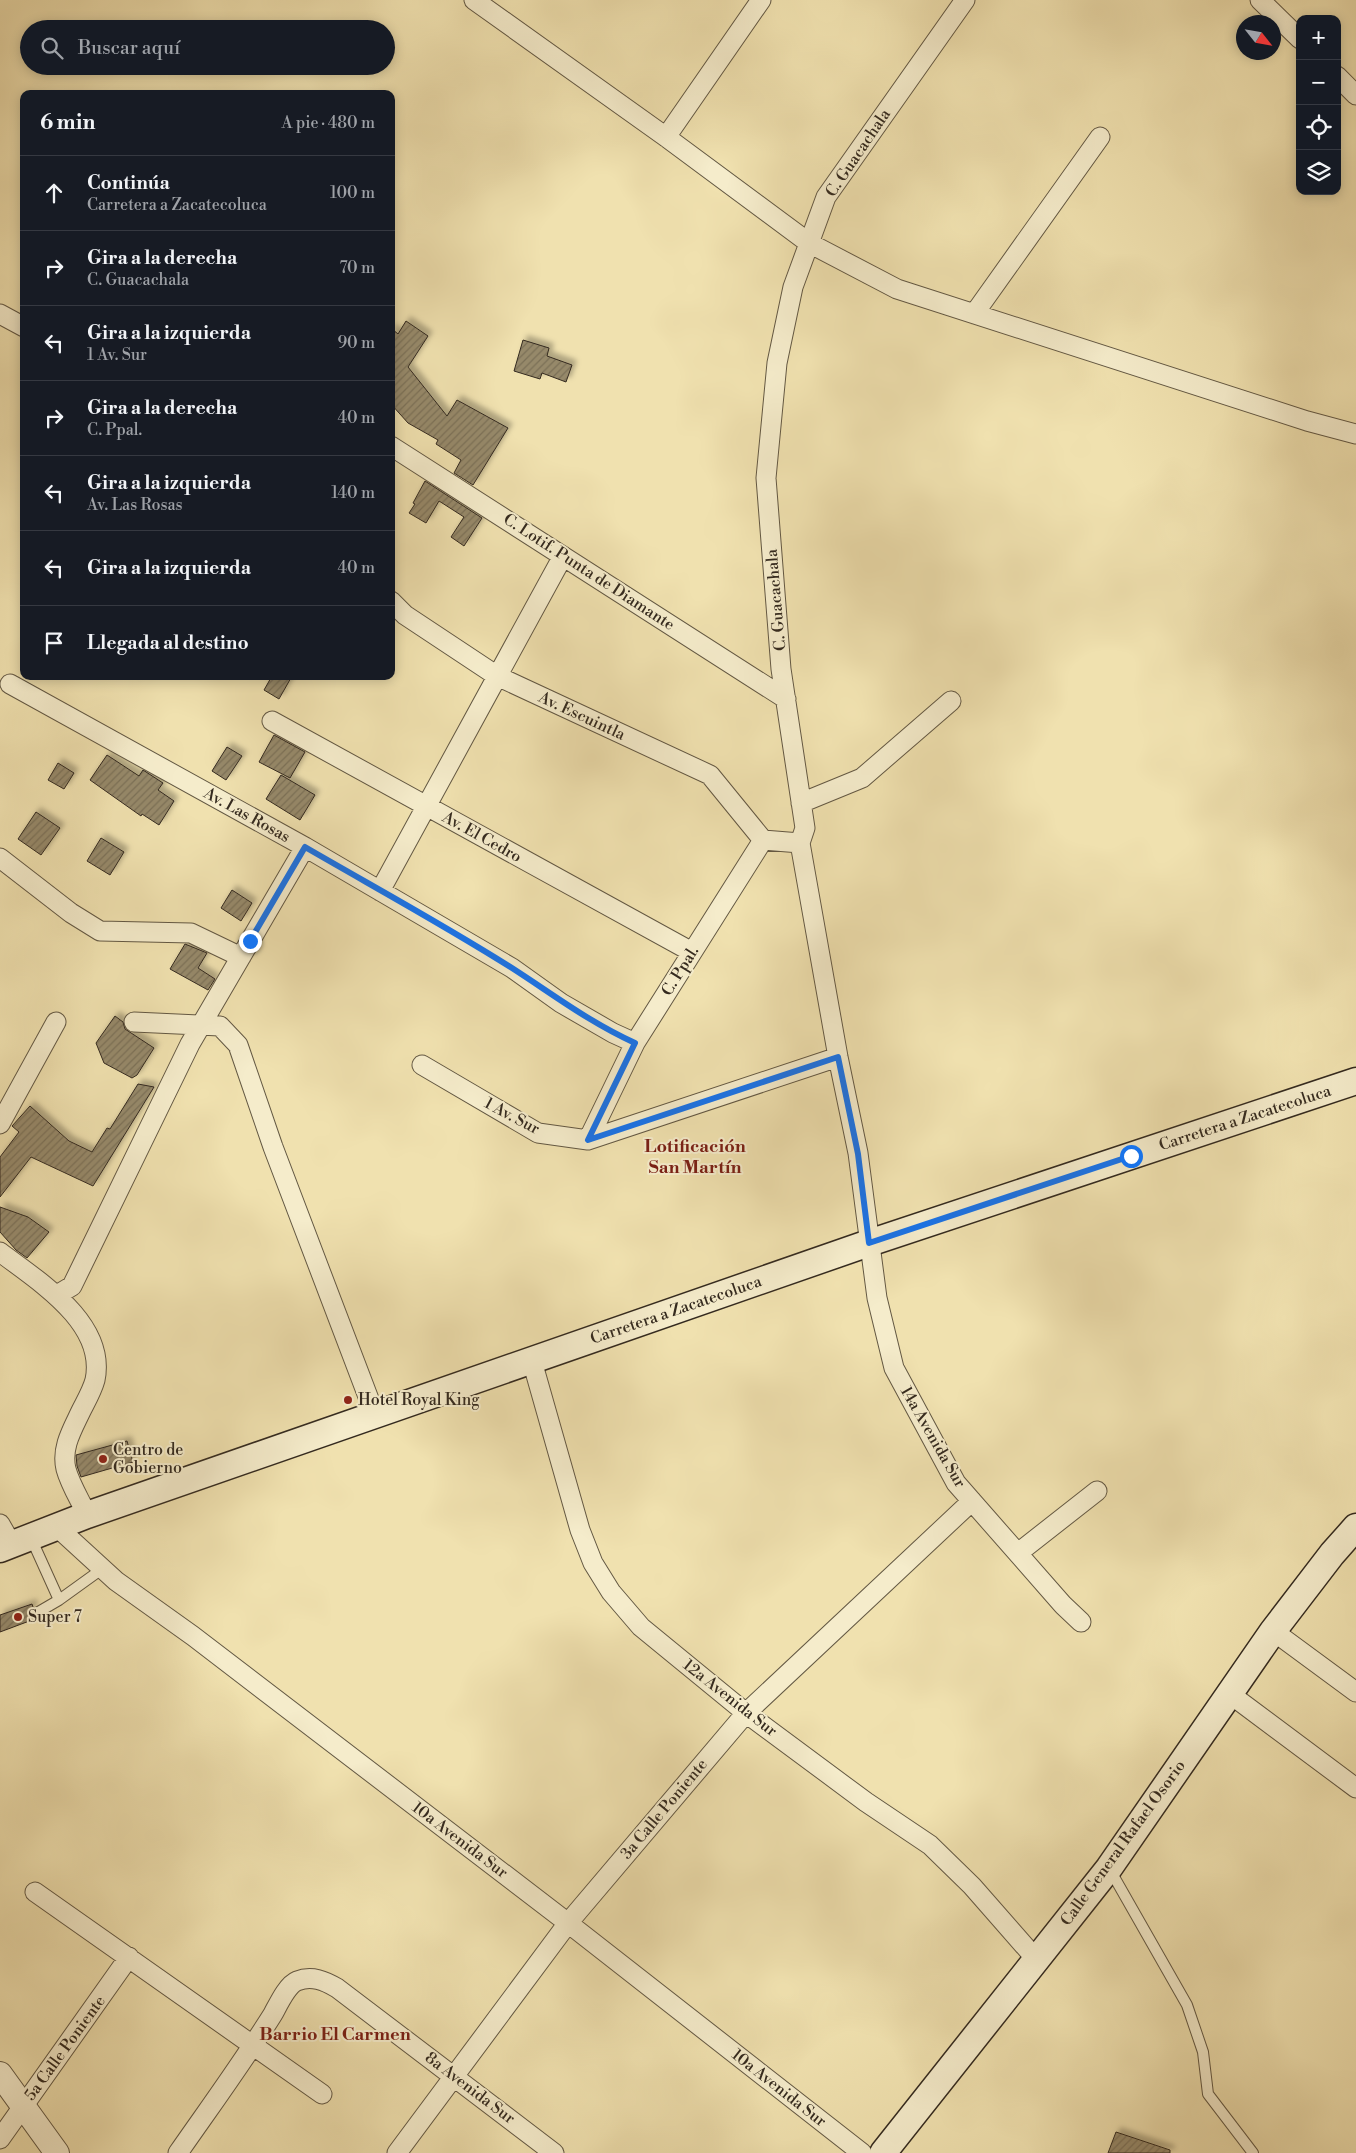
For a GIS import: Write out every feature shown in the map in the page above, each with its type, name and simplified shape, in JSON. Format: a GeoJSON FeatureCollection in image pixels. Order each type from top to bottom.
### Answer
{"type":"FeatureCollection","features":[{"type":"Feature","properties":{"kind":"main road","name":"Carretera a Zacatecoluca"},"geometry":{"type":"LineString","coordinates":[[11,1539],[57,1527],[87,1514],[869,1243],[1356,1080]]}},
{"type":"Feature","properties":{"kind":"main road","name":"Calle General Rafael Osorio"},"geometry":{"type":"LineString","coordinates":[[883,2153],[1109,1868],[1273,1631],[1354,1534]]}},
{"type":"Feature","properties":{"kind":"street"},"geometry":{"type":"LineString","coordinates":[[474,0],[666,137],[809,243],[897,289],[1307,421],[1356,434]]}},
{"type":"Feature","properties":{"kind":"street","name":"C. Guacachala"},"geometry":{"type":"LineString","coordinates":[[869,1243],[858,1154],[838,1057],[800,843],[805,828],[782,669],[766,478],[777,363],[793,287],[826,197],[965,0]]}},
{"type":"Feature","properties":{"kind":"street"},"geometry":{"type":"LineString","coordinates":[[1260,0],[1296,35]]}},
{"type":"Feature","properties":{"kind":"street"},"geometry":{"type":"LineString","coordinates":[[666,137],[758,1]]}},
{"type":"Feature","properties":{"kind":"street"},"geometry":{"type":"LineString","coordinates":[[1341,80],[1356,95]]}},
{"type":"Feature","properties":{"kind":"street"},"geometry":{"type":"LineString","coordinates":[[974,314],[1100,137]]}},
{"type":"Feature","properties":{"kind":"street"},"geometry":{"type":"LineString","coordinates":[[0,314],[20,325]]}},
{"type":"Feature","properties":{"kind":"street","name":"C. Lotif. Punta de Diamante"},"geometry":{"type":"LineString","coordinates":[[395,449],[786,699]]}},
{"type":"Feature","properties":{"kind":"street"},"geometry":{"type":"LineString","coordinates":[[380,891],[563,556]]}},
{"type":"Feature","properties":{"kind":"street","name":"Av. Escuintla"},"geometry":{"type":"LineString","coordinates":[[395,605],[405,615],[498,676],[710,775],[762,840]]}},
{"type":"Feature","properties":{"kind":"street","name":"Av. Las Rosas"},"geometry":{"type":"LineString","coordinates":[[10,684],[305,847],[512,968],[576,1012],[635,1043]]}},
{"type":"Feature","properties":{"kind":"street"},"geometry":{"type":"LineString","coordinates":[[801,803],[862,778],[951,701]]}},
{"type":"Feature","properties":{"kind":"street","name":"Av. El Cedro"},"geometry":{"type":"LineString","coordinates":[[272,721],[692,952]]}},
{"type":"Feature","properties":{"kind":"street"},"geometry":{"type":"LineString","coordinates":[[762,840],[800,843]]}},
{"type":"Feature","properties":{"kind":"street","name":"C. Ppal."},"geometry":{"type":"LineString","coordinates":[[588,1140],[635,1043],[762,840]]}},
{"type":"Feature","properties":{"kind":"street"},"geometry":{"type":"LineString","coordinates":[[57,1295],[72,1286],[190,1044],[305,847]]}},
{"type":"Feature","properties":{"kind":"street"},"geometry":{"type":"LineString","coordinates":[[0,858],[71,913],[100,931],[191,933],[241,957]]}},
{"type":"Feature","properties":{"kind":"street"},"geometry":{"type":"LineString","coordinates":[[0,1124],[56,1022]]}},
{"type":"Feature","properties":{"kind":"street"},"geometry":{"type":"LineString","coordinates":[[134,1022],[220,1026],[238,1045],[273,1147],[375,1415]]}},
{"type":"Feature","properties":{"kind":"street","name":"1 Av. Sur"},"geometry":{"type":"LineString","coordinates":[[422,1065],[538,1133],[588,1140],[838,1057]]}},
{"type":"Feature","properties":{"kind":"street","name":"14a Avenida Sur"},"geometry":{"type":"LineString","coordinates":[[869,1243],[877,1298],[894,1368],[956,1483],[1081,1622]]}},
{"type":"Feature","properties":{"kind":"street"},"geometry":{"type":"LineString","coordinates":[[0,1252],[57,1295],[90,1335],[94,1349],[96,1378],[65,1447],[66,1469],[87,1514]]}},
{"type":"Feature","properties":{"kind":"street","name":"12a Avenida Sur"},"geometry":{"type":"LineString","coordinates":[[532,1361],[580,1530],[593,1563],[611,1592],[641,1627],[746,1713],[866,1802],[930,1845],[972,1886],[1036,1960]]}},
{"type":"Feature","properties":{"kind":"street"},"geometry":{"type":"LineString","coordinates":[[1018,1553],[1097,1491]]}},
{"type":"Feature","properties":{"kind":"street","name":"3a Calle Poniente"},"geometry":{"type":"LineString","coordinates":[[397,2153],[568,1923],[746,1713],[972,1501]]}},
{"type":"Feature","properties":{"kind":"street","name":"10a Avenida Sur"},"geometry":{"type":"LineString","coordinates":[[57,1527],[116,1581],[193,1636],[568,1923],[862,2153]]}},
{"type":"Feature","properties":{"kind":"street"},"geometry":{"type":"LineString","coordinates":[[1273,1631],[1356,1692]]}},
{"type":"Feature","properties":{"kind":"street"},"geometry":{"type":"LineString","coordinates":[[1230,1694],[1356,1788]]}},
{"type":"Feature","properties":{"kind":"street"},"geometry":{"type":"LineString","coordinates":[[35,1892],[322,2094]]}},
{"type":"Feature","properties":{"kind":"street","name":"5a Calle Poniente"},"geometry":{"type":"LineString","coordinates":[[0,2138],[129,1957]]}},
{"type":"Feature","properties":{"kind":"street","name":"8a Avenida Sur"},"geometry":{"type":"LineString","coordinates":[[253,2045],[286,1993],[296,1981],[310,1978],[322,1980],[337,1988],[554,2153]]}},
{"type":"Feature","properties":{"kind":"street"},"geometry":{"type":"LineString","coordinates":[[178,2153],[253,2045]]}},
{"type":"Feature","properties":{"kind":"street"},"geometry":{"type":"LineString","coordinates":[[0,2074],[57,2153]]}},
{"type":"Feature","properties":{"kind":"lane"},"geometry":{"type":"LineString","coordinates":[[11,1539],[59,1600]]}},
{"type":"Feature","properties":{"kind":"lane"},"geometry":{"type":"LineString","coordinates":[[35,1614],[59,1600],[102,1569]]}},
{"type":"Feature","properties":{"kind":"lane"},"geometry":{"type":"LineString","coordinates":[[1109,1868],[1187,2005],[1203,2052],[1208,2094],[1253,2153]]}},
{"type":"Feature","properties":{"kind":"building"},"geometry":{"type":"Polygon","coordinates":[[[406,321],[428,336],[408,367],[447,416],[457,400],[508,428],[473,485],[454,473],[461,460],[436,444],[438,440],[408,423],[395,408],[395,331],[398,334],[406,321]]]}},
{"type":"Feature","properties":{"kind":"building"},"geometry":{"type":"Polygon","coordinates":[[[523,340],[549,348],[547,356],[572,365],[566,382],[542,373],[540,379],[514,371],[523,340]]]}},
{"type":"Feature","properties":{"kind":"building"},"geometry":{"type":"Polygon","coordinates":[[[425,481],[482,518],[464,546],[451,537],[464,517],[439,501],[426,523],[409,513],[425,481]]]}},
{"type":"Feature","properties":{"kind":"building"},"geometry":{"type":"Polygon","coordinates":[[[270,680],[290,680],[279,699],[264,690],[270,680]]]}},
{"type":"Feature","properties":{"kind":"building"},"geometry":{"type":"Polygon","coordinates":[[[274,735],[305,752],[290,778],[259,762],[274,735]]]}},
{"type":"Feature","properties":{"kind":"building"},"geometry":{"type":"Polygon","coordinates":[[[227,747],[242,756],[226,780],[212,771],[227,747]]]}},
{"type":"Feature","properties":{"kind":"building"},"geometry":{"type":"Polygon","coordinates":[[[107,755],[139,776],[143,770],[163,783],[158,790],[174,801],[159,825],[142,814],[141,816],[90,780],[107,755]]]}},
{"type":"Feature","properties":{"kind":"building"},"geometry":{"type":"Polygon","coordinates":[[[58,763],[74,773],[64,789],[48,780],[58,763]]]}},
{"type":"Feature","properties":{"kind":"building"},"geometry":{"type":"Polygon","coordinates":[[[281,775],[315,795],[300,820],[266,799],[281,775]]]}},
{"type":"Feature","properties":{"kind":"building"},"geometry":{"type":"Polygon","coordinates":[[[36,812],[60,828],[41,855],[18,839],[36,812]]]}},
{"type":"Feature","properties":{"kind":"building"},"geometry":{"type":"Polygon","coordinates":[[[101,838],[124,852],[110,875],[87,861],[101,838]]]}},
{"type":"Feature","properties":{"kind":"building"},"geometry":{"type":"Polygon","coordinates":[[[232,890],[252,903],[241,921],[221,908],[232,890]]]}},
{"type":"Feature","properties":{"kind":"building"},"geometry":{"type":"Polygon","coordinates":[[[185,944],[207,953],[198,968],[215,979],[208,990],[170,969],[185,944]]]}},
{"type":"Feature","properties":{"kind":"building"},"geometry":{"type":"Polygon","coordinates":[[[115,1016],[123,1022],[125,1029],[154,1048],[137,1075],[132,1078],[104,1063],[96,1043],[115,1016]]]}},
{"type":"Feature","properties":{"kind":"building"},"geometry":{"type":"Polygon","coordinates":[[[138,1084],[154,1087],[93,1186],[31,1157],[0,1197],[0,1157],[19,1132],[12,1126],[30,1106],[69,1141],[92,1152],[107,1128],[110,1129],[138,1084]]]}},
{"type":"Feature","properties":{"kind":"building"},"geometry":{"type":"Polygon","coordinates":[[[0,1207],[28,1217],[49,1232],[27,1258],[16,1250],[0,1232],[0,1207]]]}},
{"type":"Feature","properties":{"kind":"building","name":"Centro de Gobierno"},"geometry":{"type":"Polygon","coordinates":[[[127,1441],[133,1462],[81,1477],[76,1455],[127,1441]]]}},
{"type":"Feature","properties":{"kind":"building","name":"Super 7"},"geometry":{"type":"Polygon","coordinates":[[[32,1604],[33,1607],[28,1615],[32,1620],[0,1632],[0,1615],[32,1604]]]}},
{"type":"Feature","properties":{"kind":"building"},"geometry":{"type":"Polygon","coordinates":[[[1116,2132],[1170,2150],[1170,2153],[1108,2153],[1116,2132]]]}},
{"type":"Feature","properties":{"kind":"place","name":"Hotel Royal King"},"geometry":{"type":"Point","coordinates":[348,1400]}},
{"type":"Feature","properties":{"kind":"place","name":"Centro de Gobierno"},"geometry":{"type":"Point","coordinates":[103,1459]}},
{"type":"Feature","properties":{"kind":"place","name":"Super 7"},"geometry":{"type":"Point","coordinates":[18,1617]}},
{"type":"Feature","properties":{"kind":"district","name":"Lotificación San Martín"},"geometry":{"type":"Point","coordinates":[695,1156]}},
{"type":"Feature","properties":{"kind":"district","name":"Barrio El Carmen"},"geometry":{"type":"Point","coordinates":[335,2034]}},
{"type":"Feature","properties":{"kind":"route"},"geometry":{"type":"LineString","coordinates":[[250,941],[305,847],[512,968],[561,1003],[613,1033],[635,1043],[588,1140],[838,1057],[858,1154],[869,1243],[1131,1156]]}}]}
